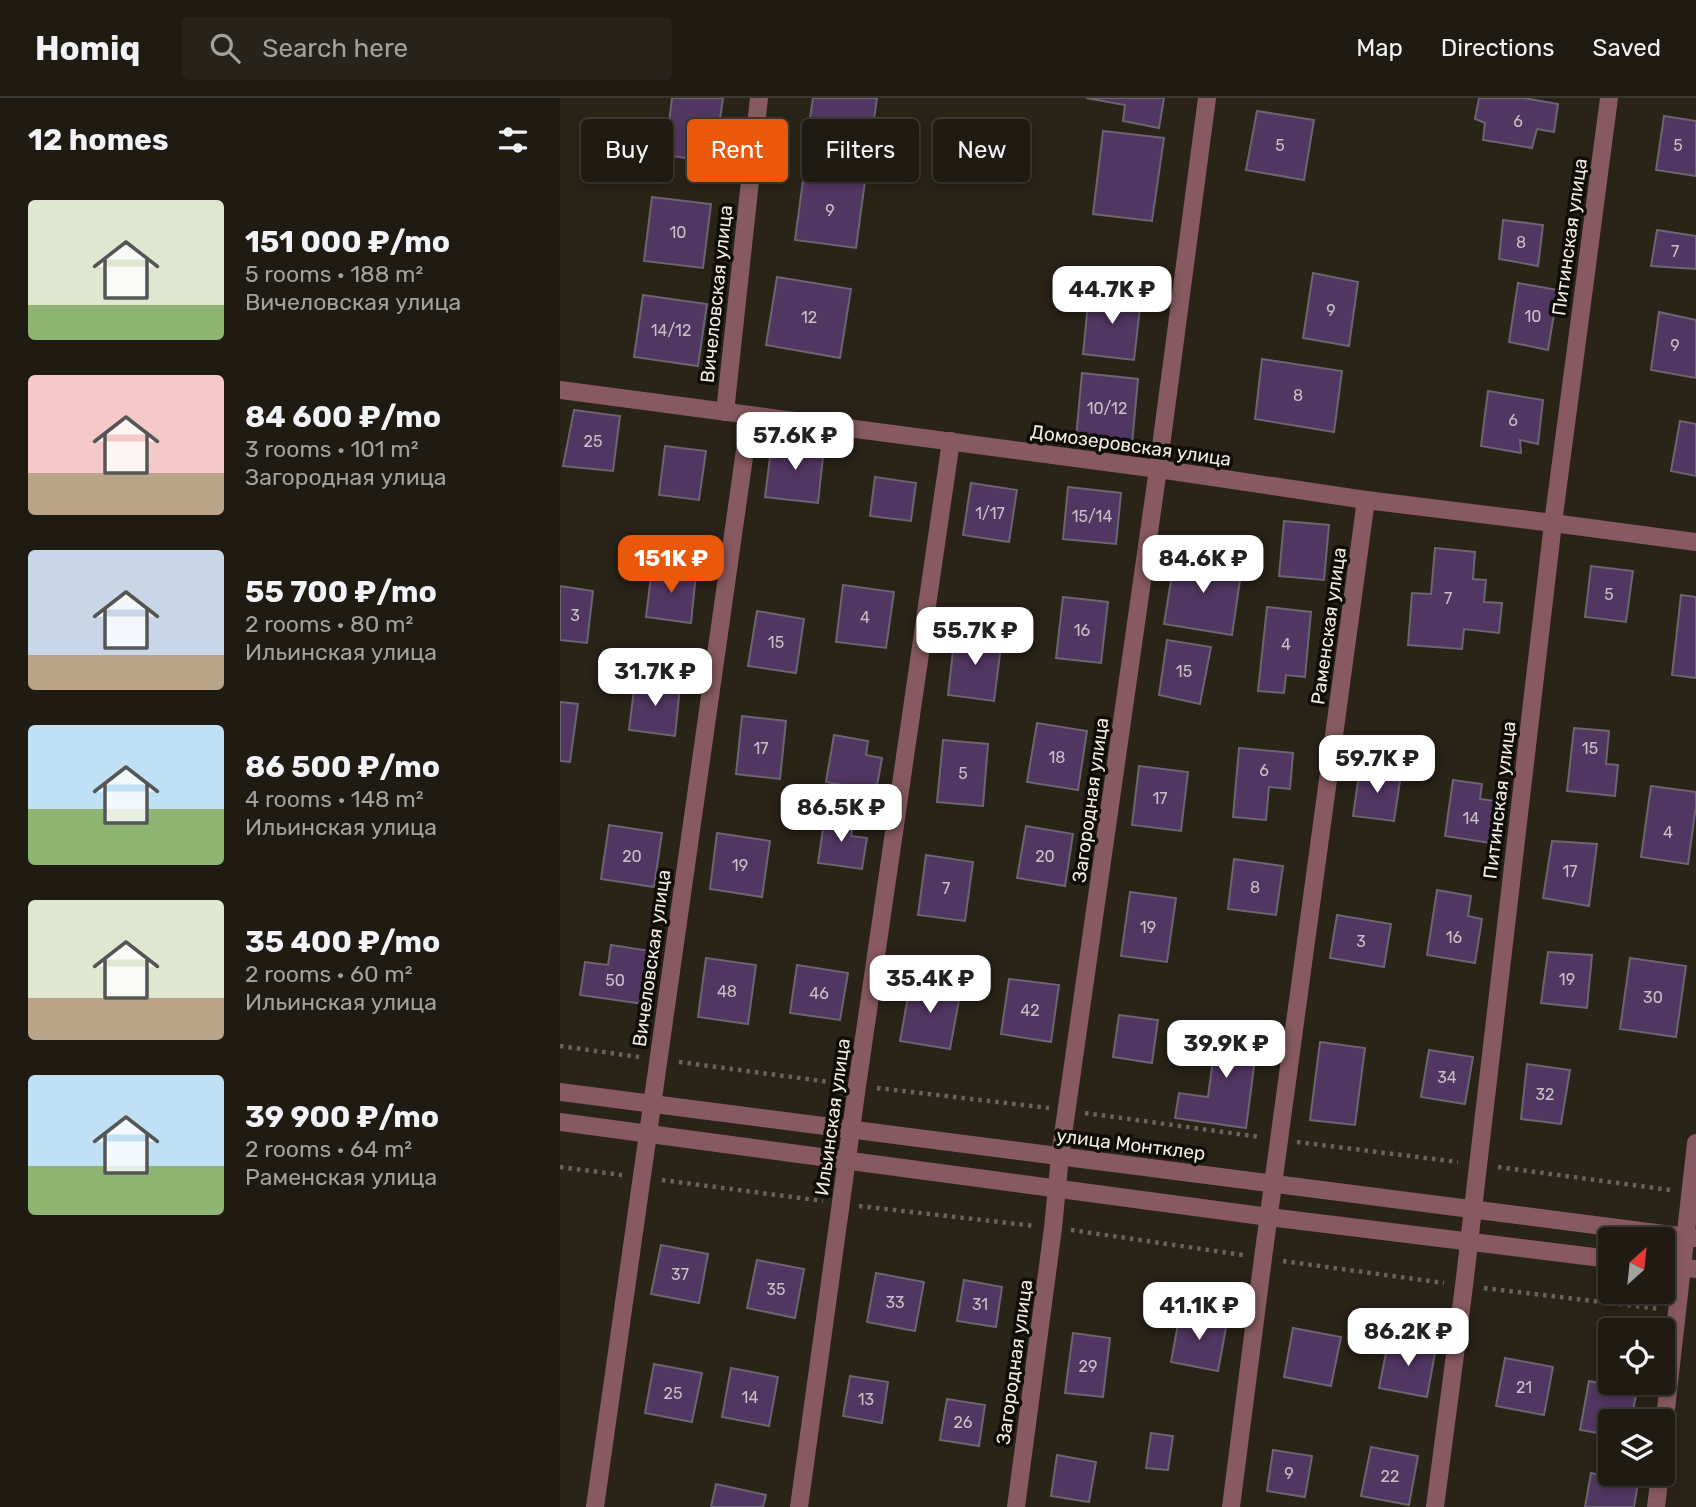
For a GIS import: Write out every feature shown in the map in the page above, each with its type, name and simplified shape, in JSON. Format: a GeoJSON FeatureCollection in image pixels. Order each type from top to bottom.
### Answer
{"type":"FeatureCollection","features":[{"type":"Feature","properties":{"kind":"street","name":"Вичеловская улица"},"geometry":{"type":"LineString","coordinates":[[725,412],[759,98]]}},
{"type":"Feature","properties":{"kind":"street","name":"Загородная улица"},"geometry":{"type":"LineString","coordinates":[[1016,1507],[1060,1156],[1158,470],[1207,98]]}},
{"type":"Feature","properties":{"kind":"street","name":"Питинская улица"},"geometry":{"type":"LineString","coordinates":[[1435,1507],[1464,1286],[1553,523],[1609,98]]}},
{"type":"Feature","properties":{"kind":"street","name":"Домозеровская улица"},"geometry":{"type":"LineString","coordinates":[[560,390],[950,441],[1366,500],[1696,542]]}},
{"type":"Feature","properties":{"kind":"street","name":"Вичеловская улица"},"geometry":{"type":"LineString","coordinates":[[595,1507],[750,415]]}},
{"type":"Feature","properties":{"kind":"street","name":"Ильинская улица"},"geometry":{"type":"LineString","coordinates":[[799,1507],[950,441]]}},
{"type":"Feature","properties":{"kind":"street","name":"Раменская улица"},"geometry":{"type":"LineString","coordinates":[[1231,1507],[1366,500]]}},
{"type":"Feature","properties":{"kind":"street","name":"улица Монтклер"},"geometry":{"type":"LineString","coordinates":[[560,1092],[1690,1237]]}},
{"type":"Feature","properties":{"kind":"street"},"geometry":{"type":"LineString","coordinates":[[560,1122],[1269,1217],[1598,1258]]}},
{"type":"Feature","properties":{"kind":"street"},"geometry":{"type":"LineString","coordinates":[[1666,1409],[1676,1311],[1689,1268],[1690,1192],[1696,1143]]}},
{"type":"Feature","properties":{"kind":"street"},"geometry":{"type":"LineString","coordinates":[[1656,1507],[1659,1486]]}},
{"type":"Feature","properties":{"kind":"path"},"geometry":{"type":"LineString","coordinates":[[560,1046],[1690,1192]]}},
{"type":"Feature","properties":{"kind":"path"},"geometry":{"type":"LineString","coordinates":[[560,1167],[841,1204],[1053,1228],[1464,1286],[1676,1311]]}},
{"type":"Feature","properties":{"kind":"building"},"geometry":{"type":"Polygon","coordinates":[[[672,98],[723,98],[720,119],[687,119],[687,158],[673,156],[673,119],[669,119],[672,98]]]}},
{"type":"Feature","properties":{"kind":"building"},"geometry":{"type":"Polygon","coordinates":[[[813,98],[877,98],[874,119],[810,119],[813,98]]]}},
{"type":"Feature","properties":{"kind":"building"},"geometry":{"type":"Polygon","coordinates":[[[1086,98],[1164,98],[1159,128],[1123,121],[1125,105],[1086,98]]]}},
{"type":"Feature","properties":{"kind":"building"},"geometry":{"type":"Polygon","coordinates":[[[1479,98],[1524,98],[1558,104],[1554,132],[1537,129],[1532,148],[1483,140],[1485,123],[1475,119],[1479,98]]]}},
{"type":"Feature","properties":{"kind":"building"},"geometry":{"type":"Polygon","coordinates":[[[1257,111],[1314,120],[1304,180],[1246,170],[1257,111]]]}},
{"type":"Feature","properties":{"kind":"building"},"geometry":{"type":"Polygon","coordinates":[[[1664,116],[1696,121],[1696,176],[1656,170],[1664,116]]]}},
{"type":"Feature","properties":{"kind":"building"},"geometry":{"type":"Polygon","coordinates":[[[1103,131],[1164,138],[1152,221],[1093,214],[1103,131]]]}},
{"type":"Feature","properties":{"kind":"building"},"geometry":{"type":"Polygon","coordinates":[[[803,182],[865,182],[856,248],[795,240],[803,182]]]}},
{"type":"Feature","properties":{"kind":"building"},"geometry":{"type":"Polygon","coordinates":[[[652,197],[711,204],[703,268],[644,261],[652,197]]]}},
{"type":"Feature","properties":{"kind":"building"},"geometry":{"type":"Polygon","coordinates":[[[1503,220],[1543,225],[1538,266],[1499,259],[1503,220]]]}},
{"type":"Feature","properties":{"kind":"building"},"geometry":{"type":"Polygon","coordinates":[[[1657,230],[1696,236],[1696,269],[1651,266],[1657,230]]]}},
{"type":"Feature","properties":{"kind":"building"},"geometry":{"type":"Polygon","coordinates":[[[1313,273],[1358,282],[1349,346],[1303,338],[1313,273]]]}},
{"type":"Feature","properties":{"kind":"building"},"geometry":{"type":"Polygon","coordinates":[[[777,277],[851,289],[840,358],[766,345],[777,277]]]}},
{"type":"Feature","properties":{"kind":"building"},"geometry":{"type":"Polygon","coordinates":[[[1518,283],[1558,290],[1548,350],[1509,342],[1518,283]]]}},
{"type":"Feature","properties":{"kind":"building"},"geometry":{"type":"Polygon","coordinates":[[[1089,293],[1141,299],[1134,360],[1083,354],[1089,293]]]}},
{"type":"Feature","properties":{"kind":"building"},"geometry":{"type":"Polygon","coordinates":[[[643,295],[707,304],[698,366],[634,357],[643,295]]]}},
{"type":"Feature","properties":{"kind":"building"},"geometry":{"type":"Polygon","coordinates":[[[1659,312],[1696,320],[1696,378],[1651,370],[1659,312]]]}},
{"type":"Feature","properties":{"kind":"building"},"geometry":{"type":"Polygon","coordinates":[[[1262,359],[1342,371],[1334,432],[1255,419],[1262,359]]]}},
{"type":"Feature","properties":{"kind":"building"},"geometry":{"type":"Polygon","coordinates":[[[1082,373],[1138,379],[1132,444],[1076,438],[1082,373]]]}},
{"type":"Feature","properties":{"kind":"building"},"geometry":{"type":"Polygon","coordinates":[[[1488,391],[1543,400],[1538,444],[1520,440],[1521,453],[1481,446],[1488,391]]]}},
{"type":"Feature","properties":{"kind":"building"},"geometry":{"type":"Polygon","coordinates":[[[574,410],[620,416],[613,471],[563,466],[574,410]]]}},
{"type":"Feature","properties":{"kind":"building"},"geometry":{"type":"Polygon","coordinates":[[[1680,421],[1696,424],[1696,476],[1671,471],[1680,421]]]}},
{"type":"Feature","properties":{"kind":"building"},"geometry":{"type":"Polygon","coordinates":[[[772,441],[824,447],[818,503],[765,497],[772,441]]]}},
{"type":"Feature","properties":{"kind":"building"},"geometry":{"type":"Polygon","coordinates":[[[665,446],[706,451],[699,500],[659,495],[665,446]]]}},
{"type":"Feature","properties":{"kind":"building"},"geometry":{"type":"Polygon","coordinates":[[[875,477],[916,483],[911,521],[870,516],[875,477]]]}},
{"type":"Feature","properties":{"kind":"building"},"geometry":{"type":"Polygon","coordinates":[[[971,483],[1017,490],[1009,542],[963,535],[971,483]]]}},
{"type":"Feature","properties":{"kind":"building"},"geometry":{"type":"Polygon","coordinates":[[[1068,487],[1121,493],[1116,544],[1063,539],[1068,487]]]}},
{"type":"Feature","properties":{"kind":"building"},"geometry":{"type":"Polygon","coordinates":[[[1284,521],[1329,525],[1324,580],[1279,576],[1284,521]]]}},
{"type":"Feature","properties":{"kind":"building"},"geometry":{"type":"Polygon","coordinates":[[[1435,548],[1475,552],[1473,579],[1486,580],[1484,602],[1502,603],[1499,633],[1464,629],[1462,649],[1408,645],[1412,593],[1431,594],[1435,548]]]}},
{"type":"Feature","properties":{"kind":"building"},"geometry":{"type":"Polygon","coordinates":[[[1175,556],[1242,566],[1232,635],[1164,624],[1175,556]]]}},
{"type":"Feature","properties":{"kind":"building"},"geometry":{"type":"Polygon","coordinates":[[[1591,566],[1633,571],[1626,622],[1585,617],[1591,566]]]}},
{"type":"Feature","properties":{"kind":"building"},"geometry":{"type":"Polygon","coordinates":[[[652,568],[696,573],[691,623],[646,617],[652,568]]]}},
{"type":"Feature","properties":{"kind":"building"},"geometry":{"type":"Polygon","coordinates":[[[843,585],[894,592],[886,648],[836,642],[843,585]]]}},
{"type":"Feature","properties":{"kind":"building"},"geometry":{"type":"Polygon","coordinates":[[[560,586],[593,591],[587,643],[560,640],[560,586]]]}},
{"type":"Feature","properties":{"kind":"building"},"geometry":{"type":"Polygon","coordinates":[[[1681,595],[1696,597],[1696,678],[1672,675],[1681,595]]]}},
{"type":"Feature","properties":{"kind":"building"},"geometry":{"type":"Polygon","coordinates":[[[1063,597],[1108,602],[1101,663],[1056,658],[1063,597]]]}},
{"type":"Feature","properties":{"kind":"building"},"geometry":{"type":"Polygon","coordinates":[[[1267,607],[1311,612],[1305,677],[1286,675],[1284,693],[1258,691],[1267,607]]]}},
{"type":"Feature","properties":{"kind":"building"},"geometry":{"type":"Polygon","coordinates":[[[757,611],[804,619],[796,673],[748,666],[757,611]]]}},
{"type":"Feature","properties":{"kind":"building"},"geometry":{"type":"Polygon","coordinates":[[[955,633],[1002,638],[994,701],[948,695],[955,633]]]}},
{"type":"Feature","properties":{"kind":"building"},"geometry":{"type":"Polygon","coordinates":[[[1167,640],[1211,647],[1200,704],[1159,695],[1167,640]]]}},
{"type":"Feature","properties":{"kind":"building"},"geometry":{"type":"Polygon","coordinates":[[[635,681],[680,686],[675,736],[629,730],[635,681]]]}},
{"type":"Feature","properties":{"kind":"building"},"geometry":{"type":"Polygon","coordinates":[[[560,702],[578,704],[570,762],[560,761],[560,702]]]}},
{"type":"Feature","properties":{"kind":"building"},"geometry":{"type":"Polygon","coordinates":[[[742,716],[786,721],[780,779],[736,774],[742,716]]]}},
{"type":"Feature","properties":{"kind":"building"},"geometry":{"type":"Polygon","coordinates":[[[1037,723],[1087,731],[1078,790],[1027,782],[1037,723]]]}},
{"type":"Feature","properties":{"kind":"building"},"geometry":{"type":"Polygon","coordinates":[[[1574,728],[1609,731],[1606,764],[1618,765],[1615,796],[1567,791],[1574,728]]]}},
{"type":"Feature","properties":{"kind":"building"},"geometry":{"type":"Polygon","coordinates":[[[834,735],[868,741],[866,755],[882,758],[876,791],[826,782],[834,735]]]}},
{"type":"Feature","properties":{"kind":"building"},"geometry":{"type":"Polygon","coordinates":[[[943,740],[988,744],[983,806],[937,802],[943,740]]]}},
{"type":"Feature","properties":{"kind":"building"},"geometry":{"type":"Polygon","coordinates":[[[1239,748],[1293,753],[1290,789],[1269,787],[1266,820],[1233,817],[1239,748]]]}},
{"type":"Feature","properties":{"kind":"building"},"geometry":{"type":"Polygon","coordinates":[[[1139,766],[1188,772],[1181,831],[1132,825],[1139,766]]]}},
{"type":"Feature","properties":{"kind":"building"},"geometry":{"type":"Polygon","coordinates":[[[1360,768],[1401,774],[1394,821],[1353,816],[1360,768]]]}},
{"type":"Feature","properties":{"kind":"building"},"geometry":{"type":"Polygon","coordinates":[[[1453,780],[1482,784],[1480,799],[1496,801],[1491,843],[1445,836],[1453,780]]]}},
{"type":"Feature","properties":{"kind":"building"},"geometry":{"type":"Polygon","coordinates":[[[1651,786],[1696,792],[1688,864],[1641,857],[1651,786]]]}},
{"type":"Feature","properties":{"kind":"building"},"geometry":{"type":"Polygon","coordinates":[[[825,815],[854,819],[851,836],[867,838],[862,869],[818,863],[825,815]]]}},
{"type":"Feature","properties":{"kind":"building"},"geometry":{"type":"Polygon","coordinates":[[[609,825],[662,833],[654,887],[601,879],[609,825]]]}},
{"type":"Feature","properties":{"kind":"building"},"geometry":{"type":"Polygon","coordinates":[[[1026,826],[1073,834],[1065,886],[1017,878],[1026,826]]]}},
{"type":"Feature","properties":{"kind":"building"},"geometry":{"type":"Polygon","coordinates":[[[717,833],[770,841],[762,897],[710,889],[717,833]]]}},
{"type":"Feature","properties":{"kind":"building"},"geometry":{"type":"Polygon","coordinates":[[[1552,841],[1597,844],[1589,906],[1543,898],[1552,841]]]}},
{"type":"Feature","properties":{"kind":"building"},"geometry":{"type":"Polygon","coordinates":[[[926,855],[973,862],[965,921],[918,915],[926,855]]]}},
{"type":"Feature","properties":{"kind":"building"},"geometry":{"type":"Polygon","coordinates":[[[1234,859],[1283,866],[1276,915],[1228,909],[1234,859]]]}},
{"type":"Feature","properties":{"kind":"building"},"geometry":{"type":"Polygon","coordinates":[[[1437,890],[1471,896],[1468,916],[1482,919],[1475,963],[1427,955],[1437,890]]]}},
{"type":"Feature","properties":{"kind":"building"},"geometry":{"type":"Polygon","coordinates":[[[1130,892],[1176,898],[1167,962],[1121,956],[1130,892]]]}},
{"type":"Feature","properties":{"kind":"building"},"geometry":{"type":"Polygon","coordinates":[[[1337,915],[1391,924],[1384,967],[1330,958],[1337,915]]]}},
{"type":"Feature","properties":{"kind":"building"},"geometry":{"type":"Polygon","coordinates":[[[611,945],[651,951],[644,1004],[580,995],[585,962],[608,965],[611,945]]]}},
{"type":"Feature","properties":{"kind":"building"},"geometry":{"type":"Polygon","coordinates":[[[1548,952],[1592,955],[1587,1008],[1541,1003],[1548,952]]]}},
{"type":"Feature","properties":{"kind":"building"},"geometry":{"type":"Polygon","coordinates":[[[706,958],[756,965],[748,1024],[698,1017],[706,958]]]}},
{"type":"Feature","properties":{"kind":"building"},"geometry":{"type":"Polygon","coordinates":[[[1630,958],[1686,966],[1676,1037],[1620,1029],[1630,958]]]}},
{"type":"Feature","properties":{"kind":"building"},"geometry":{"type":"Polygon","coordinates":[[[797,965],[848,973],[840,1020],[790,1013],[797,965]]]}},
{"type":"Feature","properties":{"kind":"building"},"geometry":{"type":"Polygon","coordinates":[[[1009,979],[1059,985],[1051,1042],[1001,1034],[1009,979]]]}},
{"type":"Feature","properties":{"kind":"building"},"geometry":{"type":"Polygon","coordinates":[[[911,980],[961,989],[950,1049],[900,1041],[911,980]]]}},
{"type":"Feature","properties":{"kind":"building"},"geometry":{"type":"Polygon","coordinates":[[[1119,1015],[1158,1020],[1152,1063],[1113,1057],[1119,1015]]]}},
{"type":"Feature","properties":{"kind":"building"},"geometry":{"type":"Polygon","coordinates":[[[1218,1022],[1259,1028],[1246,1128],[1175,1118],[1179,1093],[1208,1097],[1218,1022]]]}},
{"type":"Feature","properties":{"kind":"building"},"geometry":{"type":"Polygon","coordinates":[[[1320,1042],[1365,1048],[1355,1125],[1310,1120],[1320,1042]]]}},
{"type":"Feature","properties":{"kind":"building"},"geometry":{"type":"Polygon","coordinates":[[[1429,1050],[1473,1057],[1465,1104],[1421,1097],[1429,1050]]]}},
{"type":"Feature","properties":{"kind":"building"},"geometry":{"type":"Polygon","coordinates":[[[1527,1064],[1570,1070],[1561,1124],[1521,1119],[1527,1064]]]}},
{"type":"Feature","properties":{"kind":"building"},"geometry":{"type":"Polygon","coordinates":[[[661,1245],[708,1254],[699,1303],[651,1294],[661,1245]]]}},
{"type":"Feature","properties":{"kind":"building"},"geometry":{"type":"Polygon","coordinates":[[[757,1260],[804,1269],[795,1318],[747,1308],[757,1260]]]}},
{"type":"Feature","properties":{"kind":"building"},"geometry":{"type":"Polygon","coordinates":[[[876,1273],[924,1282],[915,1331],[867,1322],[876,1273]]]}},
{"type":"Feature","properties":{"kind":"building"},"geometry":{"type":"Polygon","coordinates":[[[964,1280],[1002,1287],[996,1327],[957,1321],[964,1280]]]}},
{"type":"Feature","properties":{"kind":"building"},"geometry":{"type":"Polygon","coordinates":[[[1180,1313],[1227,1322],[1218,1371],[1171,1362],[1180,1313]]]}},
{"type":"Feature","properties":{"kind":"building"},"geometry":{"type":"Polygon","coordinates":[[[1293,1328],[1341,1337],[1331,1386],[1284,1377],[1293,1328]]]}},
{"type":"Feature","properties":{"kind":"building"},"geometry":{"type":"Polygon","coordinates":[[[1073,1333],[1110,1338],[1103,1397],[1065,1393],[1073,1333]]]}},
{"type":"Feature","properties":{"kind":"building"},"geometry":{"type":"Polygon","coordinates":[[[1389,1338],[1436,1347],[1427,1397],[1379,1388],[1389,1338]]]}},
{"type":"Feature","properties":{"kind":"building"},"geometry":{"type":"Polygon","coordinates":[[[1505,1358],[1553,1367],[1544,1415],[1496,1406],[1505,1358]]]}},
{"type":"Feature","properties":{"kind":"building"},"geometry":{"type":"Polygon","coordinates":[[[654,1364],[702,1373],[692,1422],[645,1413],[654,1364]]]}},
{"type":"Feature","properties":{"kind":"building"},"geometry":{"type":"Polygon","coordinates":[[[731,1368],[778,1377],[769,1426],[722,1417],[731,1368]]]}},
{"type":"Feature","properties":{"kind":"building"},"geometry":{"type":"Polygon","coordinates":[[[850,1376],[888,1382],[882,1423],[843,1416],[850,1376]]]}},
{"type":"Feature","properties":{"kind":"building"},"geometry":{"type":"Polygon","coordinates":[[[1589,1381],[1598,1383],[1598,1395],[1636,1395],[1633,1409],[1598,1409],[1598,1433],[1580,1430],[1589,1381]]]}},
{"type":"Feature","properties":{"kind":"building"},"geometry":{"type":"Polygon","coordinates":[[[947,1399],[985,1405],[979,1446],[940,1440],[947,1399]]]}},
{"type":"Feature","properties":{"kind":"building"},"geometry":{"type":"Polygon","coordinates":[[[1151,1433],[1173,1436],[1168,1470],[1146,1468],[1151,1433]]]}},
{"type":"Feature","properties":{"kind":"building"},"geometry":{"type":"Polygon","coordinates":[[[1371,1447],[1418,1456],[1409,1505],[1361,1496],[1371,1447]]]}},
{"type":"Feature","properties":{"kind":"building"},"geometry":{"type":"Polygon","coordinates":[[[1273,1450],[1312,1456],[1305,1497],[1267,1491],[1273,1450]]]}},
{"type":"Feature","properties":{"kind":"building"},"geometry":{"type":"Polygon","coordinates":[[[1057,1455],[1096,1462],[1089,1502],[1051,1496],[1057,1455]]]}},
{"type":"Feature","properties":{"kind":"building"},"geometry":{"type":"Polygon","coordinates":[[[1591,1473],[1598,1474],[1598,1486],[1638,1486],[1634,1507],[1585,1507],[1591,1473]]]}},
{"type":"Feature","properties":{"kind":"building"},"geometry":{"type":"Polygon","coordinates":[[[716,1484],[766,1495],[763,1507],[711,1507],[716,1484]]]}}]}
